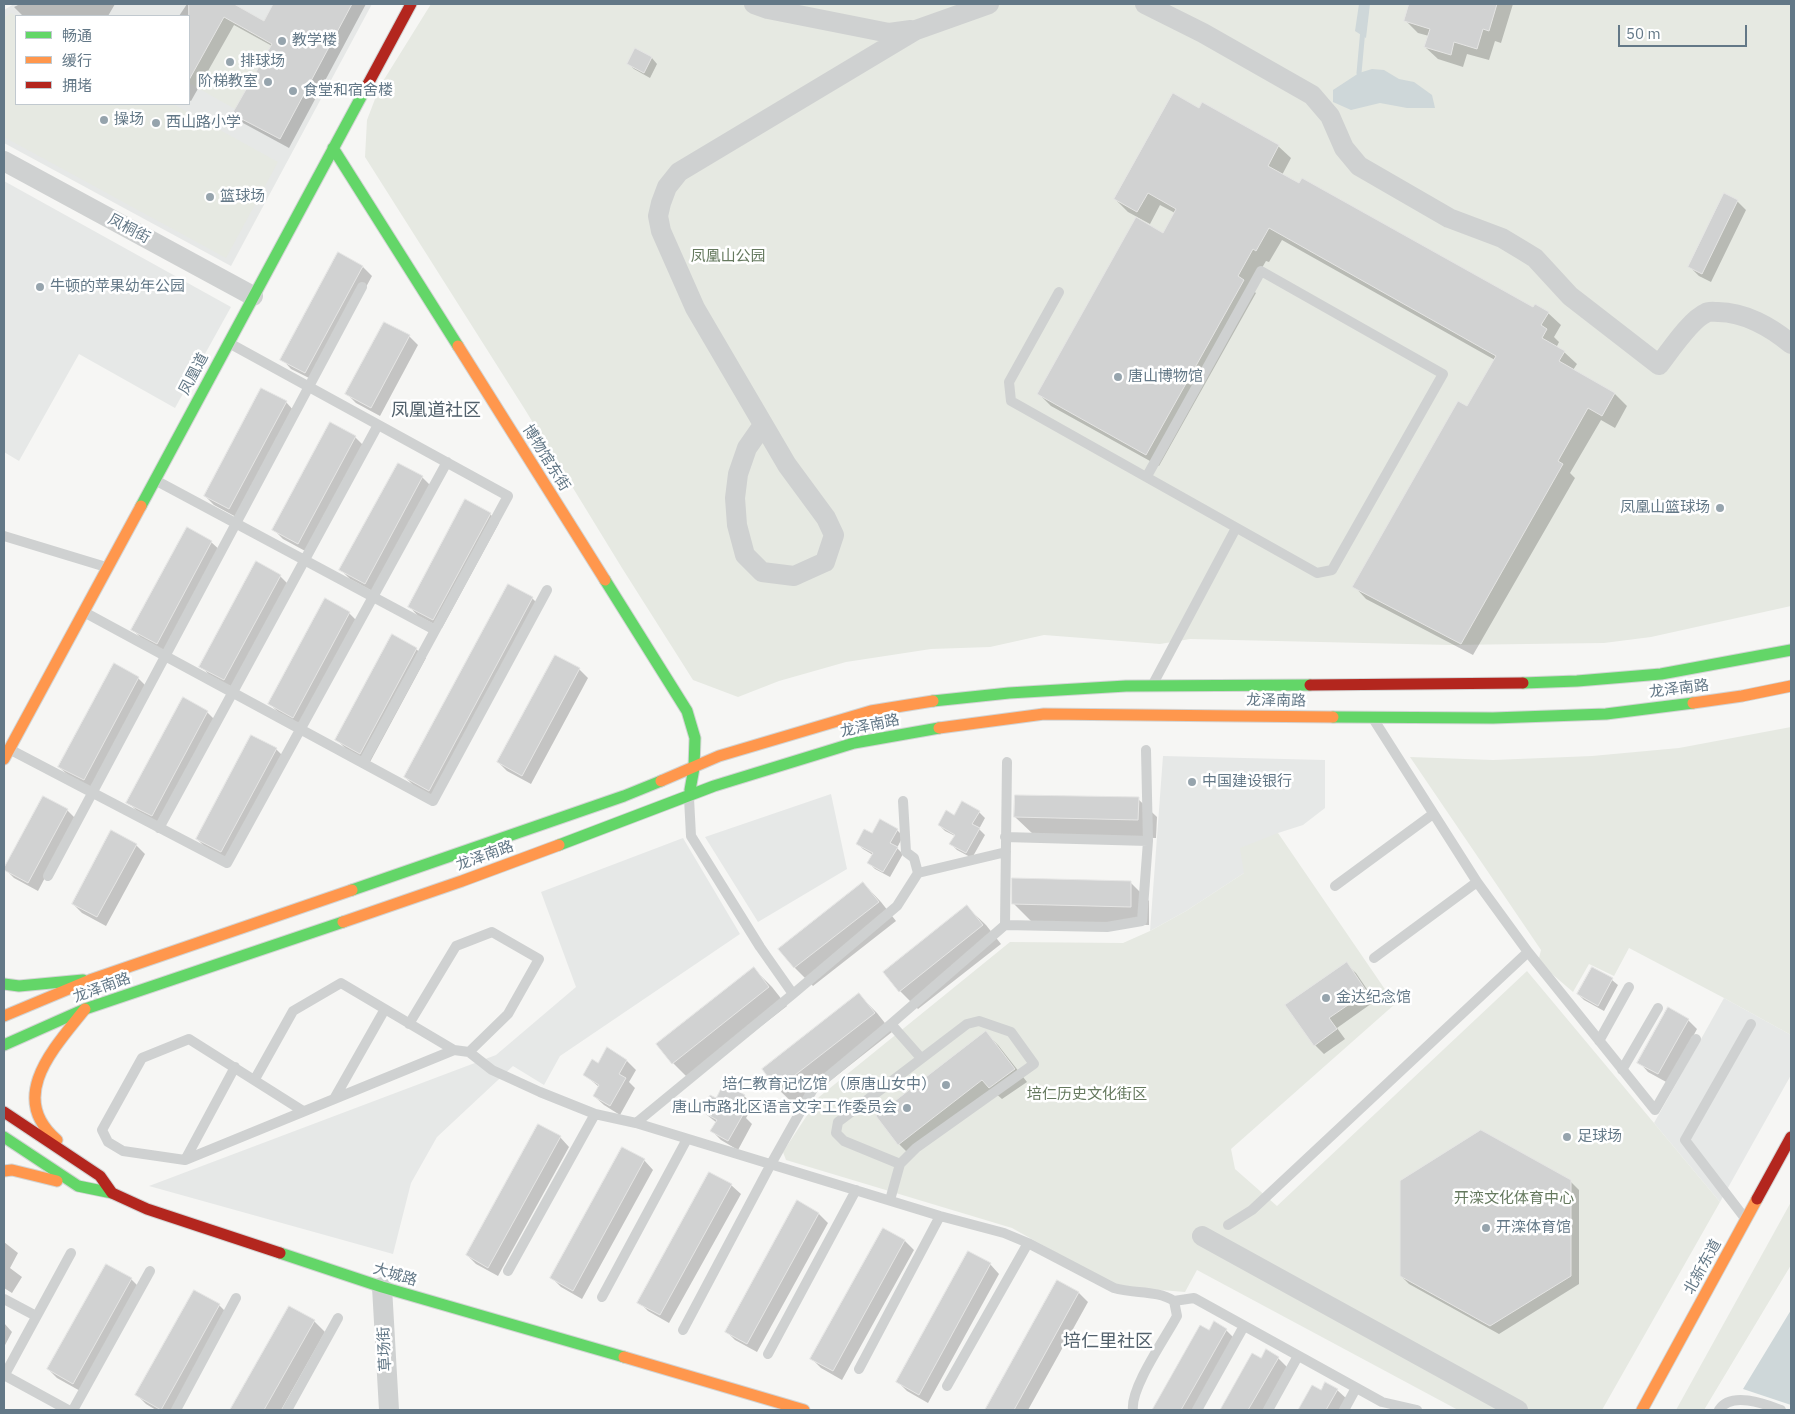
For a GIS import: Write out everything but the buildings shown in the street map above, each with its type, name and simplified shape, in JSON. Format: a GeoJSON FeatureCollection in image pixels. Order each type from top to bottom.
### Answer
{"type":"FeatureCollection","features":[{"type":"Feature","properties":{"kind":"main road","name":"凤凰道"},"geometry":{"type":"LineString","coordinates":[[5,752],[107,567],[410,4]]}},
{"type":"Feature","properties":{"kind":"main road","name":"博物馆东街"},"geometry":{"type":"LineString","coordinates":[[333,148],[687,711],[695,738],[694,768],[689,796]]}},
{"type":"Feature","properties":{"kind":"main road","name":"龙泽南路"},"geometry":{"type":"LineString","coordinates":[[4,1016],[90,980],[624,796],[719,756],[870,712],[946,699],[1009,693],[1151,686],[1476,684],[1577,681],[1661,674],[1791,650]]}},
{"type":"Feature","properties":{"kind":"main road","name":"龙泽南路"},"geometry":{"type":"LineString","coordinates":[[4,1045],[85,1009],[462,880],[714,786],[854,743],[958,725],[1044,714],[1493,718],[1606,714],[1742,696],[1791,686]]}},
{"type":"Feature","properties":{"kind":"main road"},"geometry":{"type":"LineString","coordinates":[[4,984],[19,986],[90,980]]}},
{"type":"Feature","properties":{"kind":"main road"},"geometry":{"type":"LineString","coordinates":[[85,1009],[50,1052],[39,1072],[34,1094],[36,1115],[47,1134],[88,1163],[112,1193]]}},
{"type":"Feature","properties":{"kind":"main road"},"geometry":{"type":"LineString","coordinates":[[4,1112],[100,1176]]}},
{"type":"Feature","properties":{"kind":"main road"},"geometry":{"type":"LineString","coordinates":[[4,1137],[78,1186]]}},
{"type":"Feature","properties":{"kind":"main road","name":"北新东道"},"geometry":{"type":"LineString","coordinates":[[1642,1410],[1791,1137]]}},
{"type":"Feature","properties":{"kind":"main road","name":"大城路"},"geometry":{"type":"LineString","coordinates":[[4,1171],[12,1170],[112,1193],[147,1208],[382,1287],[804,1410]]}},
{"type":"Feature","properties":{"kind":"street"},"geometry":{"type":"LineString","coordinates":[[754,4],[768,10],[889,33],[916,30]]}},
{"type":"Feature","properties":{"kind":"street"},"geometry":{"type":"LineString","coordinates":[[763,425],[747,448],[738,474],[735,498],[738,526],[744,555],[762,572],[794,576],[825,562],[834,535],[826,518],[787,465],[695,308],[661,231],[658,216],[666,186],[679,172],[916,30],[990,4]]}},
{"type":"Feature","properties":{"kind":"street"},"geometry":{"type":"LineString","coordinates":[[1145,4],[1203,33],[1312,95],[1330,116],[1344,148],[1359,166],[1449,218],[1502,238],[1535,258],[1570,296],[1659,365],[1687,328],[1706,312],[1741,314],[1791,344]]}},
{"type":"Feature","properties":{"kind":"street","name":"凤桐街"},"geometry":{"type":"LineString","coordinates":[[4,161],[253,296]]}},
{"type":"Feature","properties":{"kind":"street"},"geometry":{"type":"LineString","coordinates":[[1202,1236],[1518,1410]]}},
{"type":"Feature","properties":{"kind":"street","name":"草场街"},"geometry":{"type":"LineString","coordinates":[[382,1287],[388,1410]]}},
{"type":"Feature","properties":{"kind":"lane"},"geometry":{"type":"LineString","coordinates":[[1059,292],[1009,382],[1011,401],[1317,573],[1332,570],[1443,374],[1261,271],[1147,476]]}},
{"type":"Feature","properties":{"kind":"lane"},"geometry":{"type":"LineString","coordinates":[[48,876],[362,286]]}},
{"type":"Feature","properties":{"kind":"lane"},"geometry":{"type":"LineString","coordinates":[[228,343],[508,496],[363,763]]}},
{"type":"Feature","properties":{"kind":"lane"},"geometry":{"type":"LineString","coordinates":[[159,828],[378,425]]}},
{"type":"Feature","properties":{"kind":"lane"},"geometry":{"type":"LineString","coordinates":[[5,752],[92,793],[227,864],[447,462]]}},
{"type":"Feature","properties":{"kind":"lane"},"geometry":{"type":"LineString","coordinates":[[154,480],[435,630]]}},
{"type":"Feature","properties":{"kind":"lane"},"geometry":{"type":"LineString","coordinates":[[1151,686],[1236,528]]}},
{"type":"Feature","properties":{"kind":"lane"},"geometry":{"type":"LineString","coordinates":[[4,536],[107,567]]}},
{"type":"Feature","properties":{"kind":"lane"},"geometry":{"type":"LineString","coordinates":[[83,611],[433,801],[547,590]]}},
{"type":"Feature","properties":{"kind":"lane"},"geometry":{"type":"LineString","coordinates":[[1372,717],[1477,882],[1528,952],[1655,1110],[1696,1038]]}},
{"type":"Feature","properties":{"kind":"lane"},"geometry":{"type":"LineString","coordinates":[[683,1330],[813,1089],[1005,925],[1107,927],[1142,921],[1148,841],[1146,750]]}},
{"type":"Feature","properties":{"kind":"lane"},"geometry":{"type":"LineString","coordinates":[[1005,925],[1007,762]]}},
{"type":"Feature","properties":{"kind":"lane"},"geometry":{"type":"LineString","coordinates":[[689,796],[691,836],[760,947],[793,994]]}},
{"type":"Feature","properties":{"kind":"lane"},"geometry":{"type":"LineString","coordinates":[[903,801],[906,852],[914,858],[918,873]]}},
{"type":"Feature","properties":{"kind":"lane"},"geometry":{"type":"LineString","coordinates":[[1335,886],[1433,814]]}},
{"type":"Feature","properties":{"kind":"lane"},"geometry":{"type":"LineString","coordinates":[[1005,838],[1148,841]]}},
{"type":"Feature","properties":{"kind":"lane"},"geometry":{"type":"LineString","coordinates":[[636,1123],[897,906],[918,873],[1006,852]]}},
{"type":"Feature","properties":{"kind":"lane"},"geometry":{"type":"LineString","coordinates":[[1374,958],[1477,882]]}},
{"type":"Feature","properties":{"kind":"lane"},"geometry":{"type":"LineString","coordinates":[[409,1024],[456,946],[492,932],[539,959],[508,1014],[470,1052]]}},
{"type":"Feature","properties":{"kind":"lane"},"geometry":{"type":"LineString","coordinates":[[1228,1225],[1252,1210],[1528,952]]}},
{"type":"Feature","properties":{"kind":"lane"},"geometry":{"type":"LineString","coordinates":[[255,1079],[293,1011],[341,983],[454,1050],[470,1052],[492,1070],[595,1114],[636,1123],[940,1216],[1004,1233],[1028,1243],[1123,1291],[1166,1296],[1174,1301],[1194,1298],[1382,1402],[1416,1410]]}},
{"type":"Feature","properties":{"kind":"lane"},"geometry":{"type":"LineString","coordinates":[[1599,1041],[1629,987]]}},
{"type":"Feature","properties":{"kind":"lane"},"geometry":{"type":"LineString","coordinates":[[1622,1070],[1658,1008]]}},
{"type":"Feature","properties":{"kind":"lane"},"geometry":{"type":"LineString","coordinates":[[334,1099],[385,1010]]}},
{"type":"Feature","properties":{"kind":"lane"},"geometry":{"type":"LineString","coordinates":[[890,1200],[900,1164],[916,1148],[1034,1064],[1011,1032],[979,1022],[967,1024],[838,1122],[836,1133],[844,1141],[900,1164]]}},
{"type":"Feature","properties":{"kind":"lane"},"geometry":{"type":"LineString","coordinates":[[891,1024],[922,1058]]}},
{"type":"Feature","properties":{"kind":"lane"},"geometry":{"type":"LineString","coordinates":[[1746,1220],[1685,1140],[1751,1024]]}},
{"type":"Feature","properties":{"kind":"lane"},"geometry":{"type":"LineString","coordinates":[[303,1111],[189,1039],[142,1058],[102,1130],[108,1142],[123,1151],[185,1160],[454,1050]]}},
{"type":"Feature","properties":{"kind":"lane"},"geometry":{"type":"LineString","coordinates":[[185,1160],[235,1067]]}},
{"type":"Feature","properties":{"kind":"lane"},"geometry":{"type":"LineString","coordinates":[[508,1271],[595,1114]]}},
{"type":"Feature","properties":{"kind":"lane"},"geometry":{"type":"LineString","coordinates":[[602,1297],[687,1139]]}},
{"type":"Feature","properties":{"kind":"lane"},"geometry":{"type":"LineString","coordinates":[[768,1354],[856,1190]]}},
{"type":"Feature","properties":{"kind":"lane"},"geometry":{"type":"LineString","coordinates":[[859,1369],[940,1216]]}},
{"type":"Feature","properties":{"kind":"lane"},"geometry":{"type":"LineString","coordinates":[[947,1386],[1028,1243]]}},
{"type":"Feature","properties":{"kind":"lane"},"geometry":{"type":"LineString","coordinates":[[68,1410],[4,1376],[71,1253]]}},
{"type":"Feature","properties":{"kind":"lane"},"geometry":{"type":"LineString","coordinates":[[73,1410],[150,1271]]}},
{"type":"Feature","properties":{"kind":"lane"},"geometry":{"type":"LineString","coordinates":[[176,1410],[236,1298]]}},
{"type":"Feature","properties":{"kind":"lane"},"geometry":{"type":"LineString","coordinates":[[4,1299],[36,1316]]}},
{"type":"Feature","properties":{"kind":"lane"},"geometry":{"type":"LineString","coordinates":[[1133,1410],[1132,1406],[1137,1386],[1178,1316],[1174,1301]]}},
{"type":"Feature","properties":{"kind":"lane"},"geometry":{"type":"LineString","coordinates":[[287,1410],[338,1318]]}},
{"type":"Feature","properties":{"kind":"lane"},"geometry":{"type":"LineString","coordinates":[[1197,1410],[1244,1326]]}},
{"type":"Feature","properties":{"kind":"lane"},"geometry":{"type":"LineString","coordinates":[[1268,1410],[1298,1356]]}},
{"type":"Feature","properties":{"kind":"lane"},"geometry":{"type":"LineString","coordinates":[[1344,1410],[1356,1388]]}},
{"type":"Feature","properties":{"kind":"lane"},"geometry":{"type":"LineString","coordinates":[[1719,1410],[1731,1401],[1756,1401],[1781,1410]]}},
{"type":"Feature","properties":{"kind":"shaded area","name":"西山路小学"},"geometry":{"type":"Polygon","coordinates":[[[14,4],[372,4],[231,266],[4,143],[4,10],[14,4]]]}},
{"type":"Feature","properties":{"kind":"shaded area"},"geometry":{"type":"Polygon","coordinates":[[[1359,4],[1370,4],[1366,38],[1355,31],[1359,4]]]}},
{"type":"Feature","properties":{"kind":"shaded area"},"geometry":{"type":"Polygon","coordinates":[[[1372,69],[1384,70],[1399,79],[1414,82],[1432,95],[1435,108],[1407,108],[1380,103],[1351,110],[1333,102],[1333,90],[1359,73],[1372,69]]]}},
{"type":"Feature","properties":{"kind":"shaded area"},"geometry":{"type":"Polygon","coordinates":[[[4,181],[231,307],[175,408],[79,354],[19,461],[4,452],[4,181]]]}},
{"type":"Feature","properties":{"kind":"shaded area"},"geometry":{"type":"Polygon","coordinates":[[[1163,756],[1325,760],[1325,808],[1303,825],[1278,833],[1244,873],[1186,911],[1150,931],[1163,756]]]}},
{"type":"Feature","properties":{"kind":"shaded area"},"geometry":{"type":"Polygon","coordinates":[[[831,794],[847,869],[758,922],[705,837],[831,794]]]}},
{"type":"Feature","properties":{"kind":"shaded area"},"geometry":{"type":"Polygon","coordinates":[[[683,838],[740,934],[560,1056],[544,1085],[513,1066],[437,1137],[411,1183],[393,1254],[149,1186],[496,1055],[576,987],[541,892],[683,838]]]}},
{"type":"Feature","properties":{"kind":"shaded area"},"geometry":{"type":"Polygon","coordinates":[[[1724,998],[1791,1035],[1791,1075],[1720,1202],[1654,1123],[1724,998]]]}},
{"type":"Feature","properties":{"kind":"shaded area"},"geometry":{"type":"Polygon","coordinates":[[[1791,1310],[1791,1405],[1743,1389],[1791,1310]]]}},
{"type":"Feature","properties":{"kind":"green space","name":"凤凰山公园"},"geometry":{"type":"Polygon","coordinates":[[[431,4],[1791,4],[1791,606],[1651,637],[1604,643],[1451,645],[1190,639],[1160,644],[1044,635],[990,647],[931,649],[846,662],[779,681],[738,697],[693,680],[365,157],[367,120],[380,86],[431,4]]]}},
{"type":"Feature","properties":{"kind":"green space","name":"操场"},"geometry":{"type":"Polygon","coordinates":[[[11,13],[15,15],[15,105],[175,105],[278,162],[226,258],[4,137],[4,18],[11,13]]]}},
{"type":"Feature","properties":{"kind":"green space","name":"排球场"},"geometry":{"type":"Polygon","coordinates":[[[224,17],[272,44],[235,109],[190,84],[190,78],[224,17]]]}},
{"type":"Feature","properties":{"kind":"green space"},"geometry":{"type":"Polygon","coordinates":[[[1791,727],[1791,1035],[1629,948],[1614,976],[1589,964],[1573,992],[1538,962],[1541,950],[1410,757],[1493,760],[1592,756],[1679,748],[1791,727]]]}},
{"type":"Feature","properties":{"kind":"green space","name":"培仁历史文化街区"},"geometry":{"type":"Polygon","coordinates":[[[1278,833],[1395,1004],[1231,1149],[1235,1169],[1277,1206],[1527,971],[1720,1202],[1602,1410],[1458,1410],[1197,1270],[1185,1292],[1124,1287],[1112,1284],[1012,1228],[786,1160],[783,1152],[819,1097],[1010,942],[1123,943],[1150,931],[1186,911],[1244,873],[1240,848],[1278,833]]]}},
{"type":"Feature","properties":{"kind":"green space"},"geometry":{"type":"Polygon","coordinates":[[[1791,1202],[1791,1265],[1704,1410],[1676,1410],[1791,1202]]]}},
{"type":"Feature","properties":{"kind":"waterway"},"geometry":{"type":"LineString","coordinates":[[1359,73],[1363,29]]}},
{"type":"Feature","properties":{"kind":"traffic: fast"},"geometry":{"type":"LineString","coordinates":[[141,506],[368,84]]}},
{"type":"Feature","properties":{"kind":"traffic: fast"},"geometry":{"type":"LineString","coordinates":[[333,148],[458,346]]}},
{"type":"Feature","properties":{"kind":"traffic: fast"},"geometry":{"type":"LineString","coordinates":[[605,580],[687,711],[695,738],[694,768],[690,790]]}},
{"type":"Feature","properties":{"kind":"traffic: fast"},"geometry":{"type":"LineString","coordinates":[[1523,683],[1577,681],[1661,674],[1791,650]]}},
{"type":"Feature","properties":{"kind":"traffic: fast"},"geometry":{"type":"LineString","coordinates":[[933,701],[1009,693],[1126,686],[1310,685]]}},
{"type":"Feature","properties":{"kind":"traffic: fast"},"geometry":{"type":"LineString","coordinates":[[1333,717],[1493,718],[1606,714],[1693,703]]}},
{"type":"Feature","properties":{"kind":"traffic: fast"},"geometry":{"type":"LineString","coordinates":[[559,845],[714,786],[854,743],[939,728]]}},
{"type":"Feature","properties":{"kind":"traffic: fast"},"geometry":{"type":"LineString","coordinates":[[352,890],[624,796],[661,781]]}},
{"type":"Feature","properties":{"kind":"traffic: fast"},"geometry":{"type":"LineString","coordinates":[[4,1045],[85,1009],[343,922]]}},
{"type":"Feature","properties":{"kind":"traffic: fast"},"geometry":{"type":"LineString","coordinates":[[4,984],[19,986],[83,980]]}},
{"type":"Feature","properties":{"kind":"traffic: fast"},"geometry":{"type":"LineString","coordinates":[[4,1137],[78,1186],[112,1193]]}},
{"type":"Feature","properties":{"kind":"traffic: fast"},"geometry":{"type":"LineString","coordinates":[[280,1253],[382,1287],[624,1357]]}},
{"type":"Feature","properties":{"kind":"traffic: slow"},"geometry":{"type":"LineString","coordinates":[[458,346],[605,580]]}},
{"type":"Feature","properties":{"kind":"traffic: slow"},"geometry":{"type":"LineString","coordinates":[[4,759],[141,506]]}},
{"type":"Feature","properties":{"kind":"traffic: slow"},"geometry":{"type":"LineString","coordinates":[[1693,703],[1791,686]]}},
{"type":"Feature","properties":{"kind":"traffic: slow"},"geometry":{"type":"LineString","coordinates":[[661,781],[719,756],[871,711],[933,701]]}},
{"type":"Feature","properties":{"kind":"traffic: slow"},"geometry":{"type":"LineString","coordinates":[[939,728],[1044,714],[1333,717]]}},
{"type":"Feature","properties":{"kind":"traffic: slow"},"geometry":{"type":"LineString","coordinates":[[343,922],[559,845]]}},
{"type":"Feature","properties":{"kind":"traffic: slow"},"geometry":{"type":"LineString","coordinates":[[4,1016],[90,980],[352,890]]}},
{"type":"Feature","properties":{"kind":"traffic: slow"},"geometry":{"type":"LineString","coordinates":[[57,1140],[42,1124],[36,1107],[36,1090],[41,1073],[50,1056],[85,1009]]}},
{"type":"Feature","properties":{"kind":"traffic: slow"},"geometry":{"type":"LineString","coordinates":[[4,1171],[12,1170],[57,1181]]}},
{"type":"Feature","properties":{"kind":"traffic: slow"},"geometry":{"type":"LineString","coordinates":[[1642,1410],[1757,1199]]}},
{"type":"Feature","properties":{"kind":"traffic: slow"},"geometry":{"type":"LineString","coordinates":[[624,1357],[804,1410]]}},
{"type":"Feature","properties":{"kind":"traffic: jam"},"geometry":{"type":"LineString","coordinates":[[368,84],[411,4]]}},
{"type":"Feature","properties":{"kind":"traffic: jam"},"geometry":{"type":"LineString","coordinates":[[1310,685],[1523,683]]}},
{"type":"Feature","properties":{"kind":"traffic: jam"},"geometry":{"type":"LineString","coordinates":[[4,1112],[100,1176],[112,1193],[147,1209],[280,1253]]}},
{"type":"Feature","properties":{"kind":"traffic: jam"},"geometry":{"type":"LineString","coordinates":[[1757,1199],[1791,1137]]}},
{"type":"Feature","properties":{"kind":"place","name":"教学楼"},"geometry":{"type":"Point","coordinates":[282,41]}},
{"type":"Feature","properties":{"kind":"place","name":"排球场"},"geometry":{"type":"Point","coordinates":[230,62]}},
{"type":"Feature","properties":{"kind":"place","name":"阶梯教室"},"geometry":{"type":"Point","coordinates":[268,82]}},
{"type":"Feature","properties":{"kind":"place","name":"食堂和宿舍楼"},"geometry":{"type":"Point","coordinates":[293,91]}},
{"type":"Feature","properties":{"kind":"place","name":"操场"},"geometry":{"type":"Point","coordinates":[104,120]}},
{"type":"Feature","properties":{"kind":"place","name":"西山路小学"},"geometry":{"type":"Point","coordinates":[156,123]}},
{"type":"Feature","properties":{"kind":"place","name":"篮球场"},"geometry":{"type":"Point","coordinates":[210,197]}},
{"type":"Feature","properties":{"kind":"place","name":"牛顿的苹果幼年公园"},"geometry":{"type":"Point","coordinates":[40,287]}},
{"type":"Feature","properties":{"kind":"place","name":"唐山博物馆"},"geometry":{"type":"Point","coordinates":[1118,377]}},
{"type":"Feature","properties":{"kind":"place","name":"凤凰山篮球场"},"geometry":{"type":"Point","coordinates":[1720,508]}},
{"type":"Feature","properties":{"kind":"place","name":"中国建设银行"},"geometry":{"type":"Point","coordinates":[1192,782]}},
{"type":"Feature","properties":{"kind":"place","name":"金达纪念馆"},"geometry":{"type":"Point","coordinates":[1326,998]}},
{"type":"Feature","properties":{"kind":"place","name":"培仁教育记忆馆 （原唐山女中）"},"geometry":{"type":"Point","coordinates":[946,1085]}},
{"type":"Feature","properties":{"kind":"place","name":"唐山市路北区语言文字工作委员会"},"geometry":{"type":"Point","coordinates":[907,1108]}},
{"type":"Feature","properties":{"kind":"place","name":"足球场"},"geometry":{"type":"Point","coordinates":[1567,1137]}},
{"type":"Feature","properties":{"kind":"place","name":"开滦体育馆"},"geometry":{"type":"Point","coordinates":[1486,1228]}},
{"type":"Feature","properties":{"kind":"district","name":"凤凰道社区"},"geometry":{"type":"Point","coordinates":[436,411]}},
{"type":"Feature","properties":{"kind":"district","name":"培仁里社区"},"geometry":{"type":"Point","coordinates":[1108,1342]}},
{"type":"Feature","properties":{"kind":"park label","name":"开滦文化体育中心"},"geometry":{"type":"Point","coordinates":[1514,1199]}}]}
